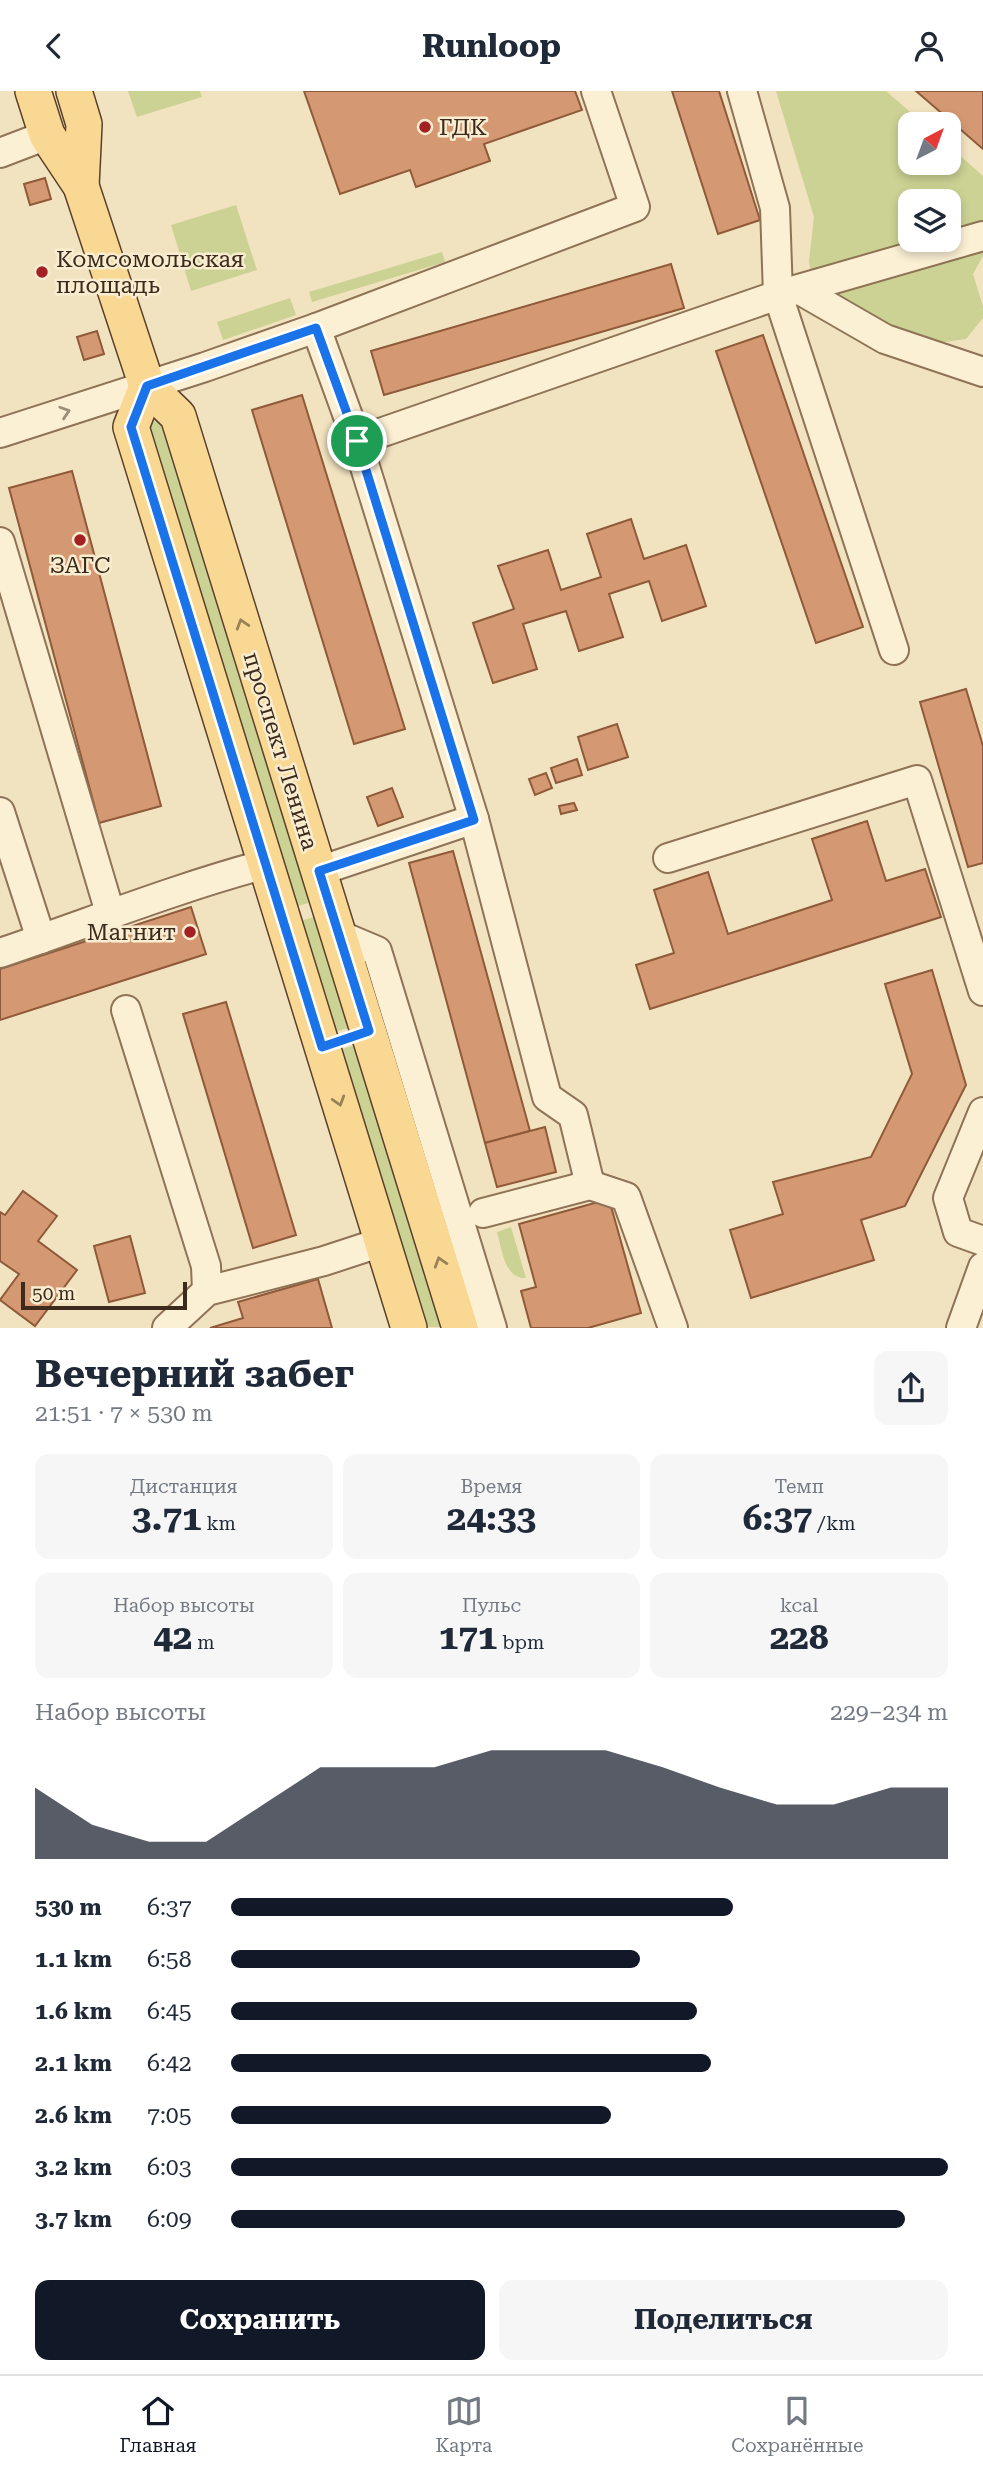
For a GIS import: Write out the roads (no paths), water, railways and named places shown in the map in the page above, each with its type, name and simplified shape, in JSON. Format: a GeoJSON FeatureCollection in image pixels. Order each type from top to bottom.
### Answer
{"type":"FeatureCollection","features":[{"type":"Feature","properties":{"kind":"main road","name":"проспект Ленина"},"geometry":{"type":"LineString","coordinates":[[33,91],[47,135],[81,186],[147,386],[178,415],[460,1328]]}},
{"type":"Feature","properties":{"kind":"main road","name":"проспект Ленина"},"geometry":{"type":"LineString","coordinates":[[74,91],[84,124],[81,186]]}},
{"type":"Feature","properties":{"kind":"main road","name":"проспект Ленина"},"geometry":{"type":"LineString","coordinates":[[147,386],[131,427],[409,1328]]}},
{"type":"Feature","properties":{"kind":"main road"},"geometry":{"type":"LineString","coordinates":[[322,1047],[369,1031]]}},
{"type":"Feature","properties":{"kind":"street"},"geometry":{"type":"LineString","coordinates":[[0,433],[316,328],[635,207],[596,91]]}},
{"type":"Feature","properties":{"kind":"street"},"geometry":{"type":"LineString","coordinates":[[743,91],[775,208],[789,292],[894,650]]}},
{"type":"Feature","properties":{"kind":"street"},"geometry":{"type":"LineString","coordinates":[[0,153],[47,135]]}},
{"type":"Feature","properties":{"kind":"street"},"geometry":{"type":"LineString","coordinates":[[357,441],[789,292],[983,236]]}},
{"type":"Feature","properties":{"kind":"street"},"geometry":{"type":"LineString","coordinates":[[789,292],[885,339],[983,372]]}},
{"type":"Feature","properties":{"kind":"street"},"geometry":{"type":"LineString","coordinates":[[316,328],[357,441],[474,820],[547,1097],[573,1115],[590,1185]]}},
{"type":"Feature","properties":{"kind":"street"},"geometry":{"type":"LineString","coordinates":[[0,542],[111,916]]}},
{"type":"Feature","properties":{"kind":"street"},"geometry":{"type":"LineString","coordinates":[[668,858],[917,781],[983,991]]}},
{"type":"Feature","properties":{"kind":"street"},"geometry":{"type":"LineString","coordinates":[[0,813],[41,939]]}},
{"type":"Feature","properties":{"kind":"street"},"geometry":{"type":"LineString","coordinates":[[319,871],[474,820]]}},
{"type":"Feature","properties":{"kind":"street"},"geometry":{"type":"LineString","coordinates":[[0,953],[111,916],[206,880],[266,864]]}},
{"type":"Feature","properties":{"kind":"street"},"geometry":{"type":"LineString","coordinates":[[338,935],[377,951],[492,1328]]}},
{"type":"Feature","properties":{"kind":"street"},"geometry":{"type":"LineString","coordinates":[[126,1010],[206,1266],[207,1291]]}},
{"type":"Feature","properties":{"kind":"street"},"geometry":{"type":"LineString","coordinates":[[983,1112],[948,1198],[958,1232],[983,1241]]}},
{"type":"Feature","properties":{"kind":"street"},"geometry":{"type":"LineString","coordinates":[[483,1213],[590,1185],[626,1197],[673,1328]]}},
{"type":"Feature","properties":{"kind":"street"},"geometry":{"type":"LineString","coordinates":[[167,1328],[207,1291],[324,1261],[382,1242]]}},
{"type":"Feature","properties":{"kind":"street"},"geometry":{"type":"LineString","coordinates":[[961,1328],[983,1268]]}},
{"type":"Feature","properties":{"kind":"place","name":"ГДК"},"geometry":{"type":"Point","coordinates":[425,127]}},
{"type":"Feature","properties":{"kind":"place","name":"Комсомольская площадь"},"geometry":{"type":"Point","coordinates":[42,272]}},
{"type":"Feature","properties":{"kind":"place","name":"ЗАГС"},"geometry":{"type":"Point","coordinates":[80,540]}},
{"type":"Feature","properties":{"kind":"place","name":"Магнит"},"geometry":{"type":"Point","coordinates":[190,932]}}]}
